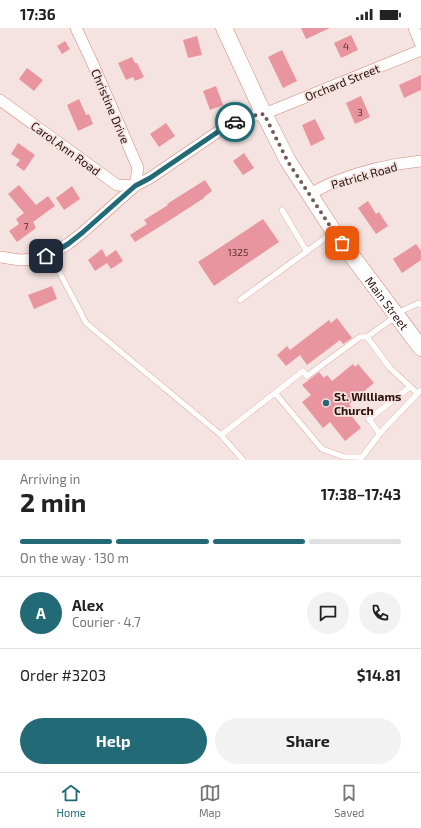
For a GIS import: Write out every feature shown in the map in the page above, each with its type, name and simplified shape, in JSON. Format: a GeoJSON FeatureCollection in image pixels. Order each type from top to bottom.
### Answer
{"type":"FeatureCollection","features":[{"type":"Feature","properties":{"kind":"main road","name":"Main Street"},"geometry":{"type":"LineString","coordinates":[[224,28],[288,162],[334,232],[421,348]]}},
{"type":"Feature","properties":{"kind":"street","name":"Christine Drive"},"geometry":{"type":"LineString","coordinates":[[76,28],[138,168],[135,186]]}},
{"type":"Feature","properties":{"kind":"street"},"geometry":{"type":"LineString","coordinates":[[414,28],[421,45]]}},
{"type":"Feature","properties":{"kind":"street","name":"Orchard Street"},"geometry":{"type":"LineString","coordinates":[[0,257],[20,260],[34,259],[50,254],[68,244],[82,233],[135,186],[150,178],[225,127],[250,116],[264,114],[421,50]]}},
{"type":"Feature","properties":{"kind":"street","name":"Carol Ann Road"},"geometry":{"type":"LineString","coordinates":[[0,100],[117,185],[135,186]]}},
{"type":"Feature","properties":{"kind":"street","name":"Patrick Road"},"geometry":{"type":"LineString","coordinates":[[309,195],[334,182],[360,173],[421,160]]}},
{"type":"Feature","properties":{"kind":"lane"},"geometry":{"type":"LineString","coordinates":[[282,210],[307,252]]}},
{"type":"Feature","properties":{"kind":"lane"},"geometry":{"type":"LineString","coordinates":[[240,300],[334,232]]}},
{"type":"Feature","properties":{"kind":"lane"},"geometry":{"type":"LineString","coordinates":[[50,254],[86,323],[221,435],[243,460]]}},
{"type":"Feature","properties":{"kind":"lane"},"geometry":{"type":"LineString","coordinates":[[221,435],[304,371],[307,376],[360,337],[367,337],[396,315],[419,303],[421,305]]}},
{"type":"Feature","properties":{"kind":"lane"},"geometry":{"type":"LineString","coordinates":[[275,393],[322,449],[344,458],[361,459],[380,434],[419,392],[410,387],[390,368],[367,337]]}},
{"type":"Feature","properties":{"kind":"lane"},"geometry":{"type":"LineString","coordinates":[[380,434],[369,419],[410,387]]}},
{"type":"Feature","properties":{"kind":"building"},"geometry":{"type":"Polygon","coordinates":[[[301,28],[330,28],[306,39],[301,28]]]}},
{"type":"Feature","properties":{"kind":"building"},"geometry":{"type":"Polygon","coordinates":[[[351,35],[358,50],[341,58],[334,43],[351,35]]]}},
{"type":"Feature","properties":{"kind":"building"},"geometry":{"type":"Polygon","coordinates":[[[197,36],[202,55],[188,58],[183,40],[197,36]]]}},
{"type":"Feature","properties":{"kind":"building"},"geometry":{"type":"Polygon","coordinates":[[[65,41],[70,49],[62,54],[57,46],[65,41]]]}},
{"type":"Feature","properties":{"kind":"building"},"geometry":{"type":"Polygon","coordinates":[[[282,50],[297,81],[283,88],[268,57],[282,50]]]}},
{"type":"Feature","properties":{"kind":"building"},"geometry":{"type":"Polygon","coordinates":[[[132,57],[135,63],[137,63],[144,77],[135,81],[133,77],[126,80],[118,63],[132,57]]]}},
{"type":"Feature","properties":{"kind":"building"},"geometry":{"type":"Polygon","coordinates":[[[27,68],[43,80],[34,91],[19,79],[27,68]]]}},
{"type":"Feature","properties":{"kind":"building"},"geometry":{"type":"Polygon","coordinates":[[[421,75],[421,90],[404,98],[399,85],[421,75]]]}},
{"type":"Feature","properties":{"kind":"building"},"geometry":{"type":"Polygon","coordinates":[[[216,86],[223,105],[210,110],[203,91],[216,86]]]}},
{"type":"Feature","properties":{"kind":"building"},"geometry":{"type":"Polygon","coordinates":[[[361,96],[370,117],[355,124],[346,103],[361,96]]]}},
{"type":"Feature","properties":{"kind":"building"},"geometry":{"type":"Polygon","coordinates":[[[79,99],[86,115],[89,114],[93,124],[78,131],[67,105],[79,99]]]}},
{"type":"Feature","properties":{"kind":"building"},"geometry":{"type":"Polygon","coordinates":[[[315,119],[325,139],[311,146],[302,125],[315,119]]]}},
{"type":"Feature","properties":{"kind":"building"},"geometry":{"type":"Polygon","coordinates":[[[166,123],[175,136],[159,147],[150,134],[166,123]]]}},
{"type":"Feature","properties":{"kind":"building"},"geometry":{"type":"Polygon","coordinates":[[[18,143],[35,155],[24,171],[16,165],[20,160],[11,154],[18,143]]]}},
{"type":"Feature","properties":{"kind":"building"},"geometry":{"type":"Polygon","coordinates":[[[244,153],[254,168],[243,175],[233,161],[244,153]]]}},
{"type":"Feature","properties":{"kind":"building"},"geometry":{"type":"Polygon","coordinates":[[[205,180],[212,191],[204,198],[135,242],[130,235],[147,224],[144,220],[205,180]]]}},
{"type":"Feature","properties":{"kind":"building"},"geometry":{"type":"Polygon","coordinates":[[[19,185],[36,205],[48,196],[55,206],[33,222],[36,228],[17,242],[9,231],[19,224],[16,219],[24,213],[8,194],[19,185]]]}},
{"type":"Feature","properties":{"kind":"building"},"geometry":{"type":"Polygon","coordinates":[[[72,186],[80,199],[64,210],[56,198],[72,186]]]}},
{"type":"Feature","properties":{"kind":"building"},"geometry":{"type":"Polygon","coordinates":[[[368,201],[376,214],[379,212],[388,226],[376,234],[358,208],[368,201]]]}},
{"type":"Feature","properties":{"kind":"building"},"geometry":{"type":"Polygon","coordinates":[[[263,219],[279,242],[214,286],[198,262],[263,219]]]}},
{"type":"Feature","properties":{"kind":"building"},"geometry":{"type":"Polygon","coordinates":[[[416,244],[421,251],[421,260],[402,273],[393,259],[416,244]]]}},
{"type":"Feature","properties":{"kind":"building"},"geometry":{"type":"Polygon","coordinates":[[[102,249],[106,257],[116,250],[123,261],[111,269],[107,263],[95,271],[88,260],[102,249]]]}},
{"type":"Feature","properties":{"kind":"building"},"geometry":{"type":"Polygon","coordinates":[[[52,286],[57,299],[34,309],[28,295],[52,286]]]}},
{"type":"Feature","properties":{"kind":"building"},"geometry":{"type":"Polygon","coordinates":[[[337,318],[352,338],[343,344],[340,340],[307,365],[300,355],[286,366],[277,355],[287,346],[290,350],[329,320],[331,323],[337,318]]]}},
{"type":"Feature","properties":{"kind":"building","name":"St. Williams Church"},"geometry":{"type":"Polygon","coordinates":[[[353,364],[355,367],[358,364],[374,383],[349,404],[355,412],[351,415],[361,428],[345,441],[330,422],[323,428],[302,402],[311,395],[302,385],[319,372],[324,378],[327,375],[332,381],[353,364]]]}},
{"type":"Feature","properties":{"kind":"way so far"},"geometry":{"type":"LineString","coordinates":[[235,122],[250,116],[264,114],[288,162],[342,243]]}},
{"type":"Feature","properties":{"kind":"place","name":"St. Williams Church"},"geometry":{"type":"Point","coordinates":[326,403]}},
{"type":"Feature","properties":{"kind":"route"},"geometry":{"type":"LineString","coordinates":[[46,256],[68,244],[82,233],[135,186],[150,178],[225,127],[235,122]]}}]}
